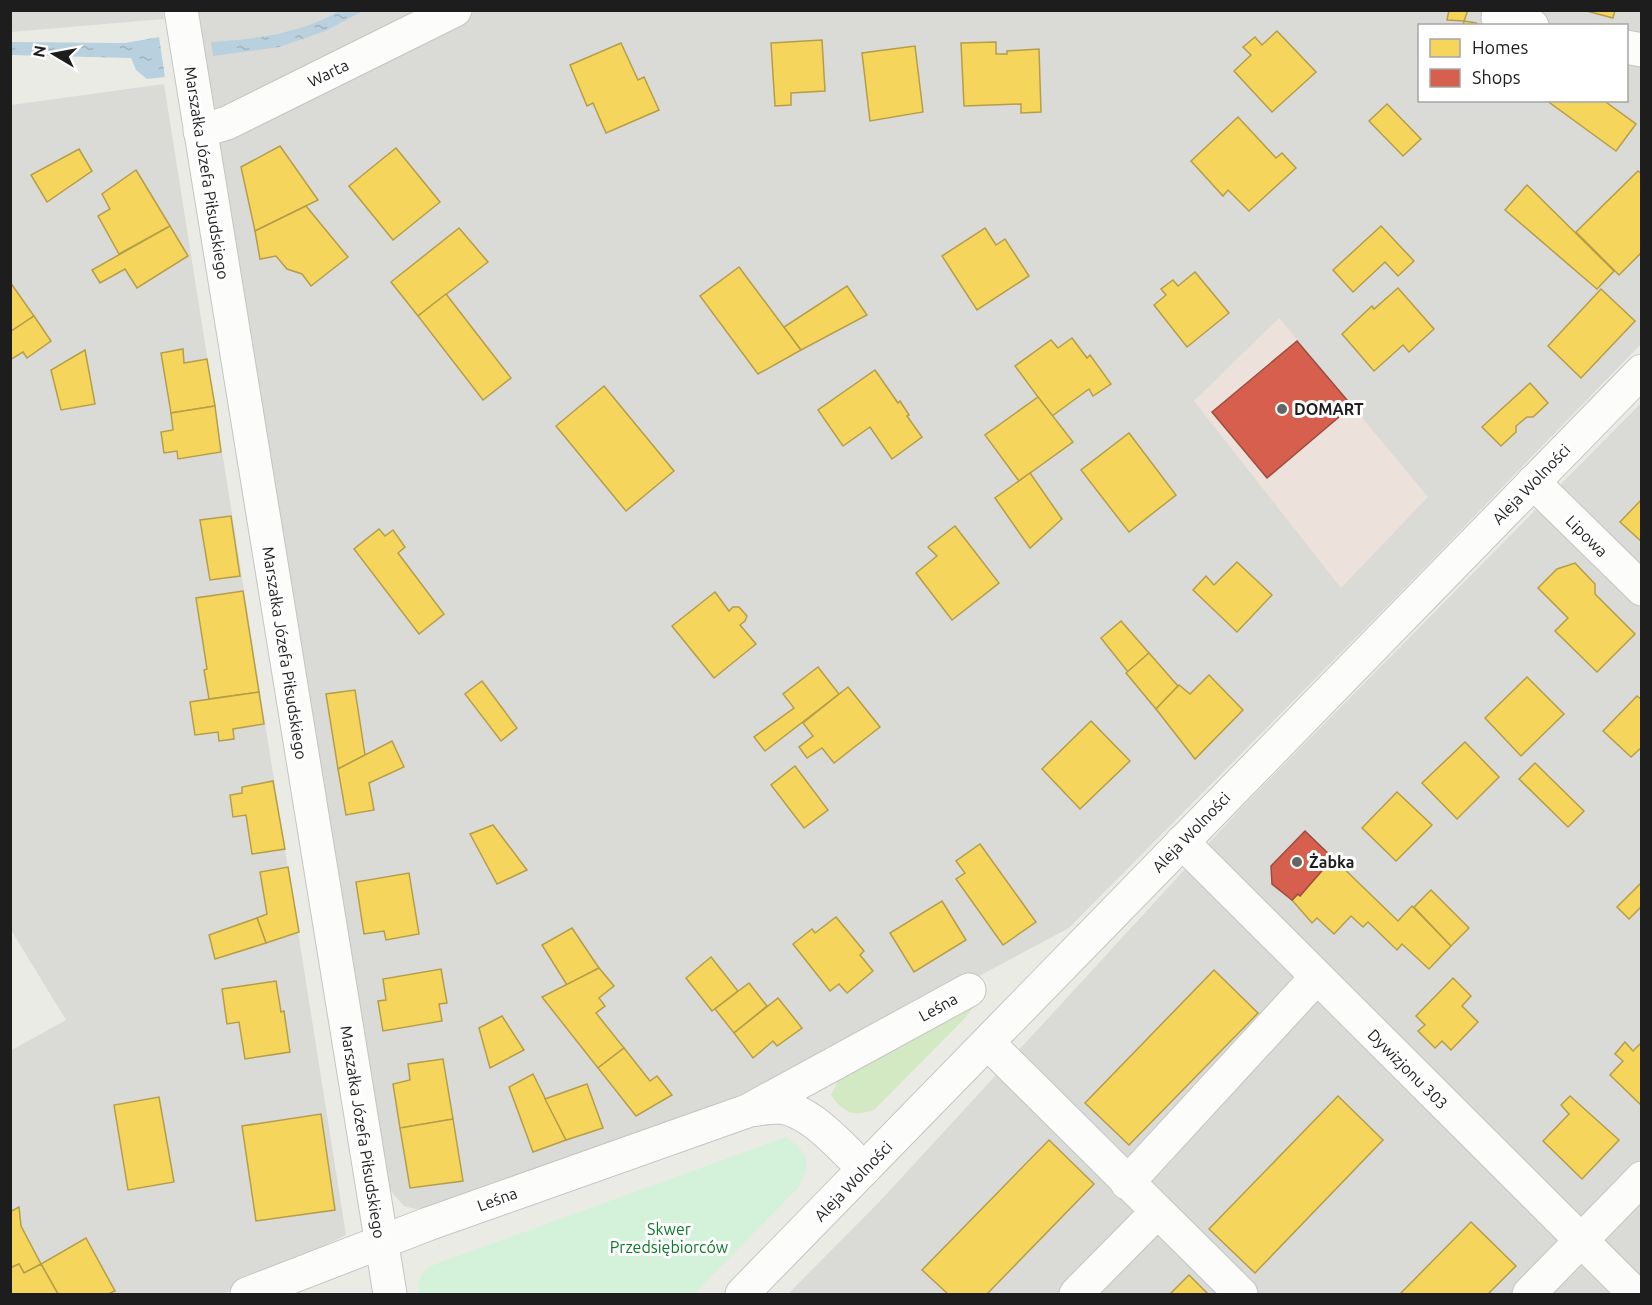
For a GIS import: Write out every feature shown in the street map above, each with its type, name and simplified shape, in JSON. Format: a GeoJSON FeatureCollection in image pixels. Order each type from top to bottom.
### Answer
{"type":"FeatureCollection","features":[{"type":"Feature","properties":{"kind":"street","name":"Warta"},"geometry":{"type":"LineString","coordinates":[[200,131],[227,123],[455,10]]}},
{"type":"Feature","properties":{"kind":"street"},"geometry":{"type":"LineString","coordinates":[[1500,10],[1498,18],[1524,24]]}},
{"type":"Feature","properties":{"kind":"street","name":"Marszałka Józefa Piłsudskiego"},"geometry":{"type":"LineString","coordinates":[[181,15],[390,1294]]}},
{"type":"Feature","properties":{"kind":"street","name":"Aleja Wolności"},"geometry":{"type":"LineString","coordinates":[[742,1294],[1641,371]]}},
{"type":"Feature","properties":{"kind":"street","name":"Lipowa"},"geometry":{"type":"LineString","coordinates":[[1533,482],[1641,589]]}},
{"type":"Feature","properties":{"kind":"street","name":"Dywizjonu 303"},"geometry":{"type":"LineString","coordinates":[[1182,842],[1635,1294]]}},
{"type":"Feature","properties":{"kind":"street"},"geometry":{"type":"LineString","coordinates":[[1126,1183],[1316,978]]}},
{"type":"Feature","properties":{"kind":"street","name":"Leśna"},"geometry":{"type":"LineString","coordinates":[[247,1294],[428,1224],[750,1110],[969,990]]}},
{"type":"Feature","properties":{"kind":"street"},"geometry":{"type":"LineString","coordinates":[[988,1043],[1156,1213],[1241,1294]]}},
{"type":"Feature","properties":{"kind":"street","name":"Leśna"},"geometry":{"type":"LineString","coordinates":[[750,1110],[780,1107],[806,1117],[864,1169]]}},
{"type":"Feature","properties":{"kind":"street"},"geometry":{"type":"LineString","coordinates":[[1529,1294],[1641,1178]]}},
{"type":"Feature","properties":{"kind":"street"},"geometry":{"type":"LineString","coordinates":[[1076,1294],[1156,1213]]}},
{"type":"Feature","properties":{"kind":"shaded area"},"geometry":{"type":"Polygon","coordinates":[[[11,10],[163,11],[164,19],[11,32],[11,10]]]}},
{"type":"Feature","properties":{"kind":"shaded area"},"geometry":{"type":"Polygon","coordinates":[[[194,11],[1641,11],[1641,344],[1399,594],[1069,928],[893,1022],[762,1087],[440,1205],[415,1209],[404,1206],[390,1190],[194,11]]]}},
{"type":"Feature","properties":{"kind":"shaded area"},"geometry":{"type":"Polygon","coordinates":[[[164,84],[346,1235],[224,1294],[11,1294],[10,1051],[66,1020],[11,930],[11,105],[164,84]]]}},
{"type":"Feature","properties":{"kind":"shaded area"},"geometry":{"type":"Polygon","coordinates":[[[1279,318],[1428,497],[1341,588],[1194,401],[1279,318]]]}},
{"type":"Feature","properties":{"kind":"shaded area"},"geometry":{"type":"Polygon","coordinates":[[[1641,403],[1641,1294],[788,1294],[882,1199],[1243,806],[1641,403]]]}},
{"type":"Feature","properties":{"kind":"green space"},"geometry":{"type":"Polygon","coordinates":[[[979,1001],[874,1110],[860,1113],[849,1112],[840,1106],[831,1095],[838,1081],[875,1056],[979,1001]]]}},
{"type":"Feature","properties":{"kind":"green space","name":"Skwer Przedsiębiorców"},"geometry":{"type":"Polygon","coordinates":[[[786,1137],[800,1148],[806,1159],[805,1172],[798,1188],[694,1294],[419,1294],[420,1277],[433,1265],[786,1137]]]}},
{"type":"Feature","properties":{"kind":"water"},"geometry":{"type":"Polygon","coordinates":[[[341,10],[363,11],[325,31],[279,47],[213,56],[211,42],[278,34],[310,25],[341,10]]]}},
{"type":"Feature","properties":{"kind":"water"},"geometry":{"type":"Polygon","coordinates":[[[159,37],[165,77],[147,79],[136,70],[131,58],[11,55],[11,42],[125,43],[159,37]]]}},
{"type":"Feature","properties":{"kind":"building: Homes"},"geometry":{"type":"Polygon","coordinates":[[[1449,10],[1468,10],[1464,21],[1447,20],[1449,10]]]}},
{"type":"Feature","properties":{"kind":"building: Homes"},"geometry":{"type":"Polygon","coordinates":[[[1583,10],[1615,10],[1613,18],[1583,10]]]}},
{"type":"Feature","properties":{"kind":"building: Homes"},"geometry":{"type":"Polygon","coordinates":[[[1464,21],[1477,24],[1463,24],[1464,21]]]}},
{"type":"Feature","properties":{"kind":"building: Homes"},"geometry":{"type":"Polygon","coordinates":[[[1277,31],[1316,72],[1272,112],[1234,71],[1251,55],[1243,47],[1255,37],[1262,45],[1277,31]]]}},
{"type":"Feature","properties":{"kind":"building: Homes"},"geometry":{"type":"Polygon","coordinates":[[[822,40],[825,91],[791,93],[791,105],[775,106],[771,43],[822,40]]]}},
{"type":"Feature","properties":{"kind":"building: Homes"},"geometry":{"type":"Polygon","coordinates":[[[996,42],[996,54],[1039,49],[1041,112],[1021,113],[1021,104],[964,106],[961,43],[996,42]]]}},
{"type":"Feature","properties":{"kind":"building: Homes"},"geometry":{"type":"Polygon","coordinates":[[[621,43],[638,80],[644,77],[659,110],[606,133],[593,103],[587,106],[570,65],[621,43]]]}},
{"type":"Feature","properties":{"kind":"building: Homes"},"geometry":{"type":"Polygon","coordinates":[[[915,46],[923,112],[870,121],[862,53],[915,46]]]}},
{"type":"Feature","properties":{"kind":"building: Homes"},"geometry":{"type":"Polygon","coordinates":[[[1549,102],[1606,102],[1636,124],[1616,151],[1549,102]]]}},
{"type":"Feature","properties":{"kind":"building: Homes"},"geometry":{"type":"Polygon","coordinates":[[[1387,104],[1421,139],[1403,156],[1369,121],[1387,104]]]}},
{"type":"Feature","properties":{"kind":"building: Homes"},"geometry":{"type":"Polygon","coordinates":[[[1238,117],[1276,158],[1282,153],[1296,168],[1249,211],[1228,190],[1223,196],[1191,161],[1238,117]]]}},
{"type":"Feature","properties":{"kind":"building: Homes"},"geometry":{"type":"Polygon","coordinates":[[[280,146],[318,200],[255,231],[241,167],[280,146]]]}},
{"type":"Feature","properties":{"kind":"building: Homes"},"geometry":{"type":"Polygon","coordinates":[[[396,148],[440,202],[393,240],[349,186],[396,148]]]}},
{"type":"Feature","properties":{"kind":"building: Homes"},"geometry":{"type":"Polygon","coordinates":[[[79,149],[92,171],[47,202],[31,175],[79,149]]]}},
{"type":"Feature","properties":{"kind":"building: Homes"},"geometry":{"type":"Polygon","coordinates":[[[136,170],[170,226],[119,254],[98,216],[110,209],[102,194],[136,170]]]}},
{"type":"Feature","properties":{"kind":"building: Homes"},"geometry":{"type":"Polygon","coordinates":[[[1638,171],[1642,174],[1642,252],[1619,275],[1576,232],[1638,171]]]}},
{"type":"Feature","properties":{"kind":"building: Homes"},"geometry":{"type":"Polygon","coordinates":[[[1527,185],[1614,271],[1597,289],[1505,210],[1527,185]]]}},
{"type":"Feature","properties":{"kind":"building: Homes"},"geometry":{"type":"Polygon","coordinates":[[[306,206],[348,257],[311,286],[302,274],[287,269],[276,256],[260,259],[255,231],[306,206]]]}},
{"type":"Feature","properties":{"kind":"building: Homes"},"geometry":{"type":"Polygon","coordinates":[[[170,226],[188,256],[137,288],[125,269],[100,283],[92,270],[170,226]]]}},
{"type":"Feature","properties":{"kind":"building: Homes"},"geometry":{"type":"Polygon","coordinates":[[[1381,226],[1414,261],[1398,276],[1385,262],[1353,292],[1333,270],[1381,226]]]}},
{"type":"Feature","properties":{"kind":"building: Homes"},"geometry":{"type":"Polygon","coordinates":[[[459,228],[488,262],[418,316],[391,282],[459,228]]]}},
{"type":"Feature","properties":{"kind":"building: Homes"},"geometry":{"type":"Polygon","coordinates":[[[985,228],[996,245],[1005,239],[1029,276],[977,310],[942,256],[985,228]]]}},
{"type":"Feature","properties":{"kind":"building: Homes"},"geometry":{"type":"Polygon","coordinates":[[[739,267],[801,350],[758,374],[700,296],[739,267]]]}},
{"type":"Feature","properties":{"kind":"building: Homes"},"geometry":{"type":"Polygon","coordinates":[[[1195,272],[1229,313],[1187,347],[1154,305],[1166,295],[1161,289],[1173,280],[1178,286],[1195,272]]]}},
{"type":"Feature","properties":{"kind":"building: Homes"},"geometry":{"type":"Polygon","coordinates":[[[10,282],[34,316],[10,332],[10,282]]]}},
{"type":"Feature","properties":{"kind":"building: Homes"},"geometry":{"type":"Polygon","coordinates":[[[847,286],[867,315],[801,350],[784,327],[847,286]]]}},
{"type":"Feature","properties":{"kind":"building: Homes"},"geometry":{"type":"Polygon","coordinates":[[[1398,288],[1434,329],[1409,352],[1403,345],[1374,371],[1342,334],[1372,306],[1374,309],[1398,288]]]}},
{"type":"Feature","properties":{"kind":"building: Homes"},"geometry":{"type":"Polygon","coordinates":[[[1601,289],[1635,321],[1581,378],[1548,346],[1601,289]]]}},
{"type":"Feature","properties":{"kind":"building: Homes"},"geometry":{"type":"Polygon","coordinates":[[[446,294],[511,378],[483,400],[418,316],[446,294]]]}},
{"type":"Feature","properties":{"kind":"building: Homes"},"geometry":{"type":"Polygon","coordinates":[[[34,316],[51,341],[27,358],[23,352],[10,360],[10,332],[34,316]]]}},
{"type":"Feature","properties":{"kind":"building: Homes"},"geometry":{"type":"Polygon","coordinates":[[[1072,338],[1087,358],[1090,355],[1111,384],[1093,396],[1089,389],[1052,416],[1015,366],[1051,340],[1058,348],[1072,338]]]}},
{"type":"Feature","properties":{"kind":"building: Homes"},"geometry":{"type":"Polygon","coordinates":[[[183,349],[184,363],[207,359],[215,406],[171,413],[161,353],[183,349]]]}},
{"type":"Feature","properties":{"kind":"building: Homes"},"geometry":{"type":"Polygon","coordinates":[[[85,350],[95,404],[61,410],[51,370],[85,350]]]}},
{"type":"Feature","properties":{"kind":"building: Homes"},"geometry":{"type":"Polygon","coordinates":[[[875,370],[898,403],[900,401],[909,415],[907,416],[922,437],[892,459],[870,427],[843,446],[818,410],[875,370]]]}},
{"type":"Feature","properties":{"kind":"building: Homes"},"geometry":{"type":"Polygon","coordinates":[[[1530,383],[1548,403],[1533,417],[1527,417],[1516,426],[1516,432],[1501,446],[1482,427],[1530,383]]]}},
{"type":"Feature","properties":{"kind":"building: Homes"},"geometry":{"type":"Polygon","coordinates":[[[604,386],[674,471],[626,511],[556,426],[604,386]]]}},
{"type":"Feature","properties":{"kind":"building: Homes"},"geometry":{"type":"Polygon","coordinates":[[[1038,397],[1073,442],[1019,481],[985,435],[1038,397]]]}},
{"type":"Feature","properties":{"kind":"building: Homes"},"geometry":{"type":"Polygon","coordinates":[[[215,406],[221,452],[178,459],[177,451],[164,453],[161,432],[173,430],[171,413],[215,406]]]}},
{"type":"Feature","properties":{"kind":"building: Homes"},"geometry":{"type":"Polygon","coordinates":[[[1129,433],[1176,495],[1129,532],[1081,470],[1129,433]]]}},
{"type":"Feature","properties":{"kind":"building: Homes"},"geometry":{"type":"Polygon","coordinates":[[[1030,473],[1062,519],[1030,548],[995,498],[1030,473]]]}},
{"type":"Feature","properties":{"kind":"building: Homes"},"geometry":{"type":"Polygon","coordinates":[[[1642,499],[1642,542],[1620,522],[1642,499]]]}},
{"type":"Feature","properties":{"kind":"building: Homes"},"geometry":{"type":"Polygon","coordinates":[[[231,516],[240,576],[210,580],[200,520],[231,516]]]}},
{"type":"Feature","properties":{"kind":"building: Homes"},"geometry":{"type":"Polygon","coordinates":[[[955,526],[999,583],[952,620],[916,573],[937,556],[928,547],[955,526]]]}},
{"type":"Feature","properties":{"kind":"building: Homes"},"geometry":{"type":"Polygon","coordinates":[[[379,529],[385,536],[393,530],[405,547],[398,553],[444,614],[419,634],[354,549],[379,529]]]}},
{"type":"Feature","properties":{"kind":"building: Homes"},"geometry":{"type":"Polygon","coordinates":[[[1237,562],[1272,595],[1237,632],[1193,590],[1206,576],[1214,585],[1237,562]]]}},
{"type":"Feature","properties":{"kind":"building: Homes"},"geometry":{"type":"Polygon","coordinates":[[[1575,563],[1595,584],[1595,594],[1635,634],[1597,672],[1555,631],[1568,618],[1538,588],[1557,569],[1575,563]]]}},
{"type":"Feature","properties":{"kind":"building: Homes"},"geometry":{"type":"Polygon","coordinates":[[[243,591],[259,692],[209,699],[204,670],[207,669],[196,598],[243,591]]]}},
{"type":"Feature","properties":{"kind":"building: Homes"},"geometry":{"type":"Polygon","coordinates":[[[715,592],[729,611],[733,607],[739,607],[747,616],[740,625],[756,644],[714,678],[672,626],[715,592]]]}},
{"type":"Feature","properties":{"kind":"building: Homes"},"geometry":{"type":"Polygon","coordinates":[[[1121,621],[1149,653],[1128,672],[1101,638],[1121,621]]]}},
{"type":"Feature","properties":{"kind":"building: Homes"},"geometry":{"type":"Polygon","coordinates":[[[1149,653],[1178,686],[1156,709],[1126,673],[1149,653]]]}},
{"type":"Feature","properties":{"kind":"building: Homes"},"geometry":{"type":"Polygon","coordinates":[[[818,667],[839,694],[765,751],[754,737],[794,708],[783,694],[818,667]]]}},
{"type":"Feature","properties":{"kind":"building: Homes"},"geometry":{"type":"Polygon","coordinates":[[[1209,675],[1243,710],[1195,759],[1156,709],[1179,685],[1190,694],[1209,675]]]}},
{"type":"Feature","properties":{"kind":"building: Homes"},"geometry":{"type":"Polygon","coordinates":[[[1527,677],[1564,714],[1521,756],[1485,718],[1527,677]]]}},
{"type":"Feature","properties":{"kind":"building: Homes"},"geometry":{"type":"Polygon","coordinates":[[[482,681],[517,728],[501,741],[465,694],[482,681]]]}},
{"type":"Feature","properties":{"kind":"building: Homes"},"geometry":{"type":"Polygon","coordinates":[[[848,687],[880,727],[834,763],[822,748],[807,758],[799,747],[813,736],[803,723],[848,687]]]}},
{"type":"Feature","properties":{"kind":"building: Homes"},"geometry":{"type":"Polygon","coordinates":[[[355,690],[365,755],[338,769],[326,694],[355,690]]]}},
{"type":"Feature","properties":{"kind":"building: Homes"},"geometry":{"type":"Polygon","coordinates":[[[259,692],[264,724],[233,729],[234,739],[219,741],[218,732],[195,735],[190,702],[259,692]]]}},
{"type":"Feature","properties":{"kind":"building: Homes"},"geometry":{"type":"Polygon","coordinates":[[[1637,696],[1642,700],[1642,747],[1631,757],[1603,731],[1637,696]]]}},
{"type":"Feature","properties":{"kind":"building: Homes"},"geometry":{"type":"Polygon","coordinates":[[[1091,721],[1130,761],[1080,809],[1042,769],[1091,721]]]}},
{"type":"Feature","properties":{"kind":"building: Homes"},"geometry":{"type":"Polygon","coordinates":[[[392,741],[404,767],[369,783],[374,810],[346,815],[338,769],[392,741]]]}},
{"type":"Feature","properties":{"kind":"building: Homes"},"geometry":{"type":"Polygon","coordinates":[[[1465,742],[1499,777],[1457,819],[1422,783],[1465,742]]]}},
{"type":"Feature","properties":{"kind":"building: Homes"},"geometry":{"type":"Polygon","coordinates":[[[1535,763],[1584,811],[1568,827],[1519,779],[1535,763]]]}},
{"type":"Feature","properties":{"kind":"building: Homes"},"geometry":{"type":"Polygon","coordinates":[[[795,766],[828,810],[804,828],[771,785],[795,766]]]}},
{"type":"Feature","properties":{"kind":"building: Homes"},"geometry":{"type":"Polygon","coordinates":[[[273,781],[285,849],[252,854],[246,815],[233,817],[230,795],[242,793],[242,787],[273,781]]]}},
{"type":"Feature","properties":{"kind":"building: Homes"},"geometry":{"type":"Polygon","coordinates":[[[1397,792],[1432,825],[1396,861],[1362,828],[1397,792]]]}},
{"type":"Feature","properties":{"kind":"building: Homes"},"geometry":{"type":"Polygon","coordinates":[[[493,825],[527,870],[497,884],[470,834],[493,825]]]}},
{"type":"Feature","properties":{"kind":"building: Homes"},"geometry":{"type":"Polygon","coordinates":[[[980,844],[1036,922],[1003,945],[956,879],[965,873],[956,861],[980,844]]]}},
{"type":"Feature","properties":{"kind":"building: Homes"},"geometry":{"type":"Polygon","coordinates":[[[1333,858],[1398,921],[1412,906],[1451,946],[1429,969],[1402,944],[1397,950],[1368,922],[1363,927],[1351,916],[1334,934],[1317,918],[1312,923],[1292,900],[1298,894],[1300,896],[1333,858]]]}},
{"type":"Feature","properties":{"kind":"building: Homes"},"geometry":{"type":"Polygon","coordinates":[[[288,867],[299,932],[266,943],[257,918],[267,914],[260,872],[288,867]]]}},
{"type":"Feature","properties":{"kind":"building: Homes"},"geometry":{"type":"Polygon","coordinates":[[[409,873],[419,934],[386,940],[384,931],[364,934],[356,882],[409,873]]]}},
{"type":"Feature","properties":{"kind":"building: Homes"},"geometry":{"type":"Polygon","coordinates":[[[1642,882],[1642,906],[1629,919],[1617,907],[1642,882]]]}},
{"type":"Feature","properties":{"kind":"building: Homes"},"geometry":{"type":"Polygon","coordinates":[[[1431,890],[1469,928],[1451,946],[1414,907],[1431,890]]]}},
{"type":"Feature","properties":{"kind":"building: Homes"},"geometry":{"type":"Polygon","coordinates":[[[942,901],[966,940],[914,972],[890,933],[942,901]]]}},
{"type":"Feature","properties":{"kind":"building: Homes"},"geometry":{"type":"Polygon","coordinates":[[[836,917],[864,951],[860,955],[873,971],[847,993],[839,984],[830,991],[793,944],[812,929],[815,933],[836,917]]]}},
{"type":"Feature","properties":{"kind":"building: Homes"},"geometry":{"type":"Polygon","coordinates":[[[257,918],[266,943],[215,959],[209,935],[257,918]]]}},
{"type":"Feature","properties":{"kind":"building: Homes"},"geometry":{"type":"Polygon","coordinates":[[[572,928],[599,968],[567,985],[542,945],[572,928]]]}},
{"type":"Feature","properties":{"kind":"building: Homes"},"geometry":{"type":"Polygon","coordinates":[[[711,957],[738,991],[712,1011],[686,978],[711,957]]]}},
{"type":"Feature","properties":{"kind":"building: Homes"},"geometry":{"type":"Polygon","coordinates":[[[599,968],[614,986],[599,998],[605,1006],[596,1013],[624,1048],[598,1068],[542,997],[599,968]]]}},
{"type":"Feature","properties":{"kind":"building: Homes"},"geometry":{"type":"Polygon","coordinates":[[[441,969],[447,1003],[439,1004],[442,1021],[383,1031],[378,1001],[386,1000],[383,979],[441,969]]]}},
{"type":"Feature","properties":{"kind":"building: Homes"},"geometry":{"type":"Polygon","coordinates":[[[1214,970],[1258,1013],[1129,1145],[1085,1103],[1214,970]]]}},
{"type":"Feature","properties":{"kind":"building: Homes"},"geometry":{"type":"Polygon","coordinates":[[[1453,978],[1471,996],[1462,1006],[1478,1022],[1451,1050],[1442,1041],[1435,1048],[1418,1031],[1425,1025],[1416,1016],[1453,978]]]}},
{"type":"Feature","properties":{"kind":"building: Homes"},"geometry":{"type":"Polygon","coordinates":[[[276,981],[281,1012],[284,1011],[290,1052],[245,1059],[239,1022],[227,1024],[222,989],[276,981]]]}},
{"type":"Feature","properties":{"kind":"building: Homes"},"geometry":{"type":"Polygon","coordinates":[[[749,983],[767,1006],[734,1033],[715,1009],[749,983]]]}},
{"type":"Feature","properties":{"kind":"building: Homes"},"geometry":{"type":"Polygon","coordinates":[[[778,998],[802,1028],[777,1046],[773,1041],[753,1058],[734,1033],[778,998]]]}},
{"type":"Feature","properties":{"kind":"building: Homes"},"geometry":{"type":"Polygon","coordinates":[[[502,1016],[524,1050],[490,1068],[479,1028],[502,1016]]]}},
{"type":"Feature","properties":{"kind":"building: Homes"},"geometry":{"type":"Polygon","coordinates":[[[1625,1042],[1633,1051],[1642,1042],[1642,1106],[1610,1075],[1623,1061],[1615,1054],[1625,1042]]]}},
{"type":"Feature","properties":{"kind":"building: Homes"},"geometry":{"type":"Polygon","coordinates":[[[624,1048],[650,1081],[657,1076],[672,1095],[636,1116],[598,1068],[624,1048]]]}},
{"type":"Feature","properties":{"kind":"building: Homes"},"geometry":{"type":"Polygon","coordinates":[[[443,1059],[453,1119],[400,1128],[393,1084],[410,1080],[408,1064],[443,1059]]]}},
{"type":"Feature","properties":{"kind":"building: Homes"},"geometry":{"type":"Polygon","coordinates":[[[533,1074],[566,1140],[533,1152],[509,1087],[533,1074]]]}},
{"type":"Feature","properties":{"kind":"building: Homes"},"geometry":{"type":"Polygon","coordinates":[[[587,1084],[603,1128],[566,1140],[545,1099],[587,1084]]]}},
{"type":"Feature","properties":{"kind":"building: Homes"},"geometry":{"type":"Polygon","coordinates":[[[1338,1096],[1383,1140],[1255,1273],[1209,1229],[1338,1096]]]}},
{"type":"Feature","properties":{"kind":"building: Homes"},"geometry":{"type":"Polygon","coordinates":[[[1570,1096],[1619,1140],[1582,1179],[1543,1141],[1569,1114],[1561,1105],[1570,1096]]]}},
{"type":"Feature","properties":{"kind":"building: Homes"},"geometry":{"type":"Polygon","coordinates":[[[159,1097],[174,1182],[128,1190],[114,1105],[159,1097]]]}},
{"type":"Feature","properties":{"kind":"building: Homes"},"geometry":{"type":"Polygon","coordinates":[[[321,1114],[335,1210],[256,1221],[242,1126],[321,1114]]]}},
{"type":"Feature","properties":{"kind":"building: Homes"},"geometry":{"type":"Polygon","coordinates":[[[453,1119],[463,1181],[410,1188],[400,1128],[453,1119]]]}},
{"type":"Feature","properties":{"kind":"building: Homes"},"geometry":{"type":"Polygon","coordinates":[[[1049,1140],[1094,1184],[987,1294],[948,1294],[922,1270],[1049,1140]]]}},
{"type":"Feature","properties":{"kind":"building: Homes"},"geometry":{"type":"Polygon","coordinates":[[[19,1207],[21,1226],[41,1264],[24,1273],[19,1264],[10,1268],[10,1212],[19,1207]]]}},
{"type":"Feature","properties":{"kind":"building: Homes"},"geometry":{"type":"Polygon","coordinates":[[[1471,1222],[1516,1266],[1488,1294],[1400,1294],[1471,1222]]]}},
{"type":"Feature","properties":{"kind":"building: Homes"},"geometry":{"type":"Polygon","coordinates":[[[86,1238],[115,1291],[108,1294],[58,1294],[41,1264],[86,1238]]]}},
{"type":"Feature","properties":{"kind":"building: Homes"},"geometry":{"type":"Polygon","coordinates":[[[19,1264],[24,1273],[41,1264],[58,1294],[10,1294],[10,1268],[19,1264]]]}},
{"type":"Feature","properties":{"kind":"building: Homes"},"geometry":{"type":"Polygon","coordinates":[[[1189,1275],[1208,1294],[1170,1294],[1189,1275]]]}},
{"type":"Feature","properties":{"kind":"building: Shops","name":"DOMART"},"geometry":{"type":"Polygon","coordinates":[[[1297,341],[1352,406],[1267,478],[1212,412],[1297,341]]]}},
{"type":"Feature","properties":{"kind":"building: Shops"},"geometry":{"type":"Polygon","coordinates":[[[1305,831],[1333,858],[1300,896],[1298,894],[1292,900],[1272,884],[1271,866],[1305,831]]]}},
{"type":"Feature","properties":{"kind":"place","name":"DOMART"},"geometry":{"type":"Point","coordinates":[1282,409]}},
{"type":"Feature","properties":{"kind":"place","name":"Żabka"},"geometry":{"type":"Point","coordinates":[1297,862]}}]}
